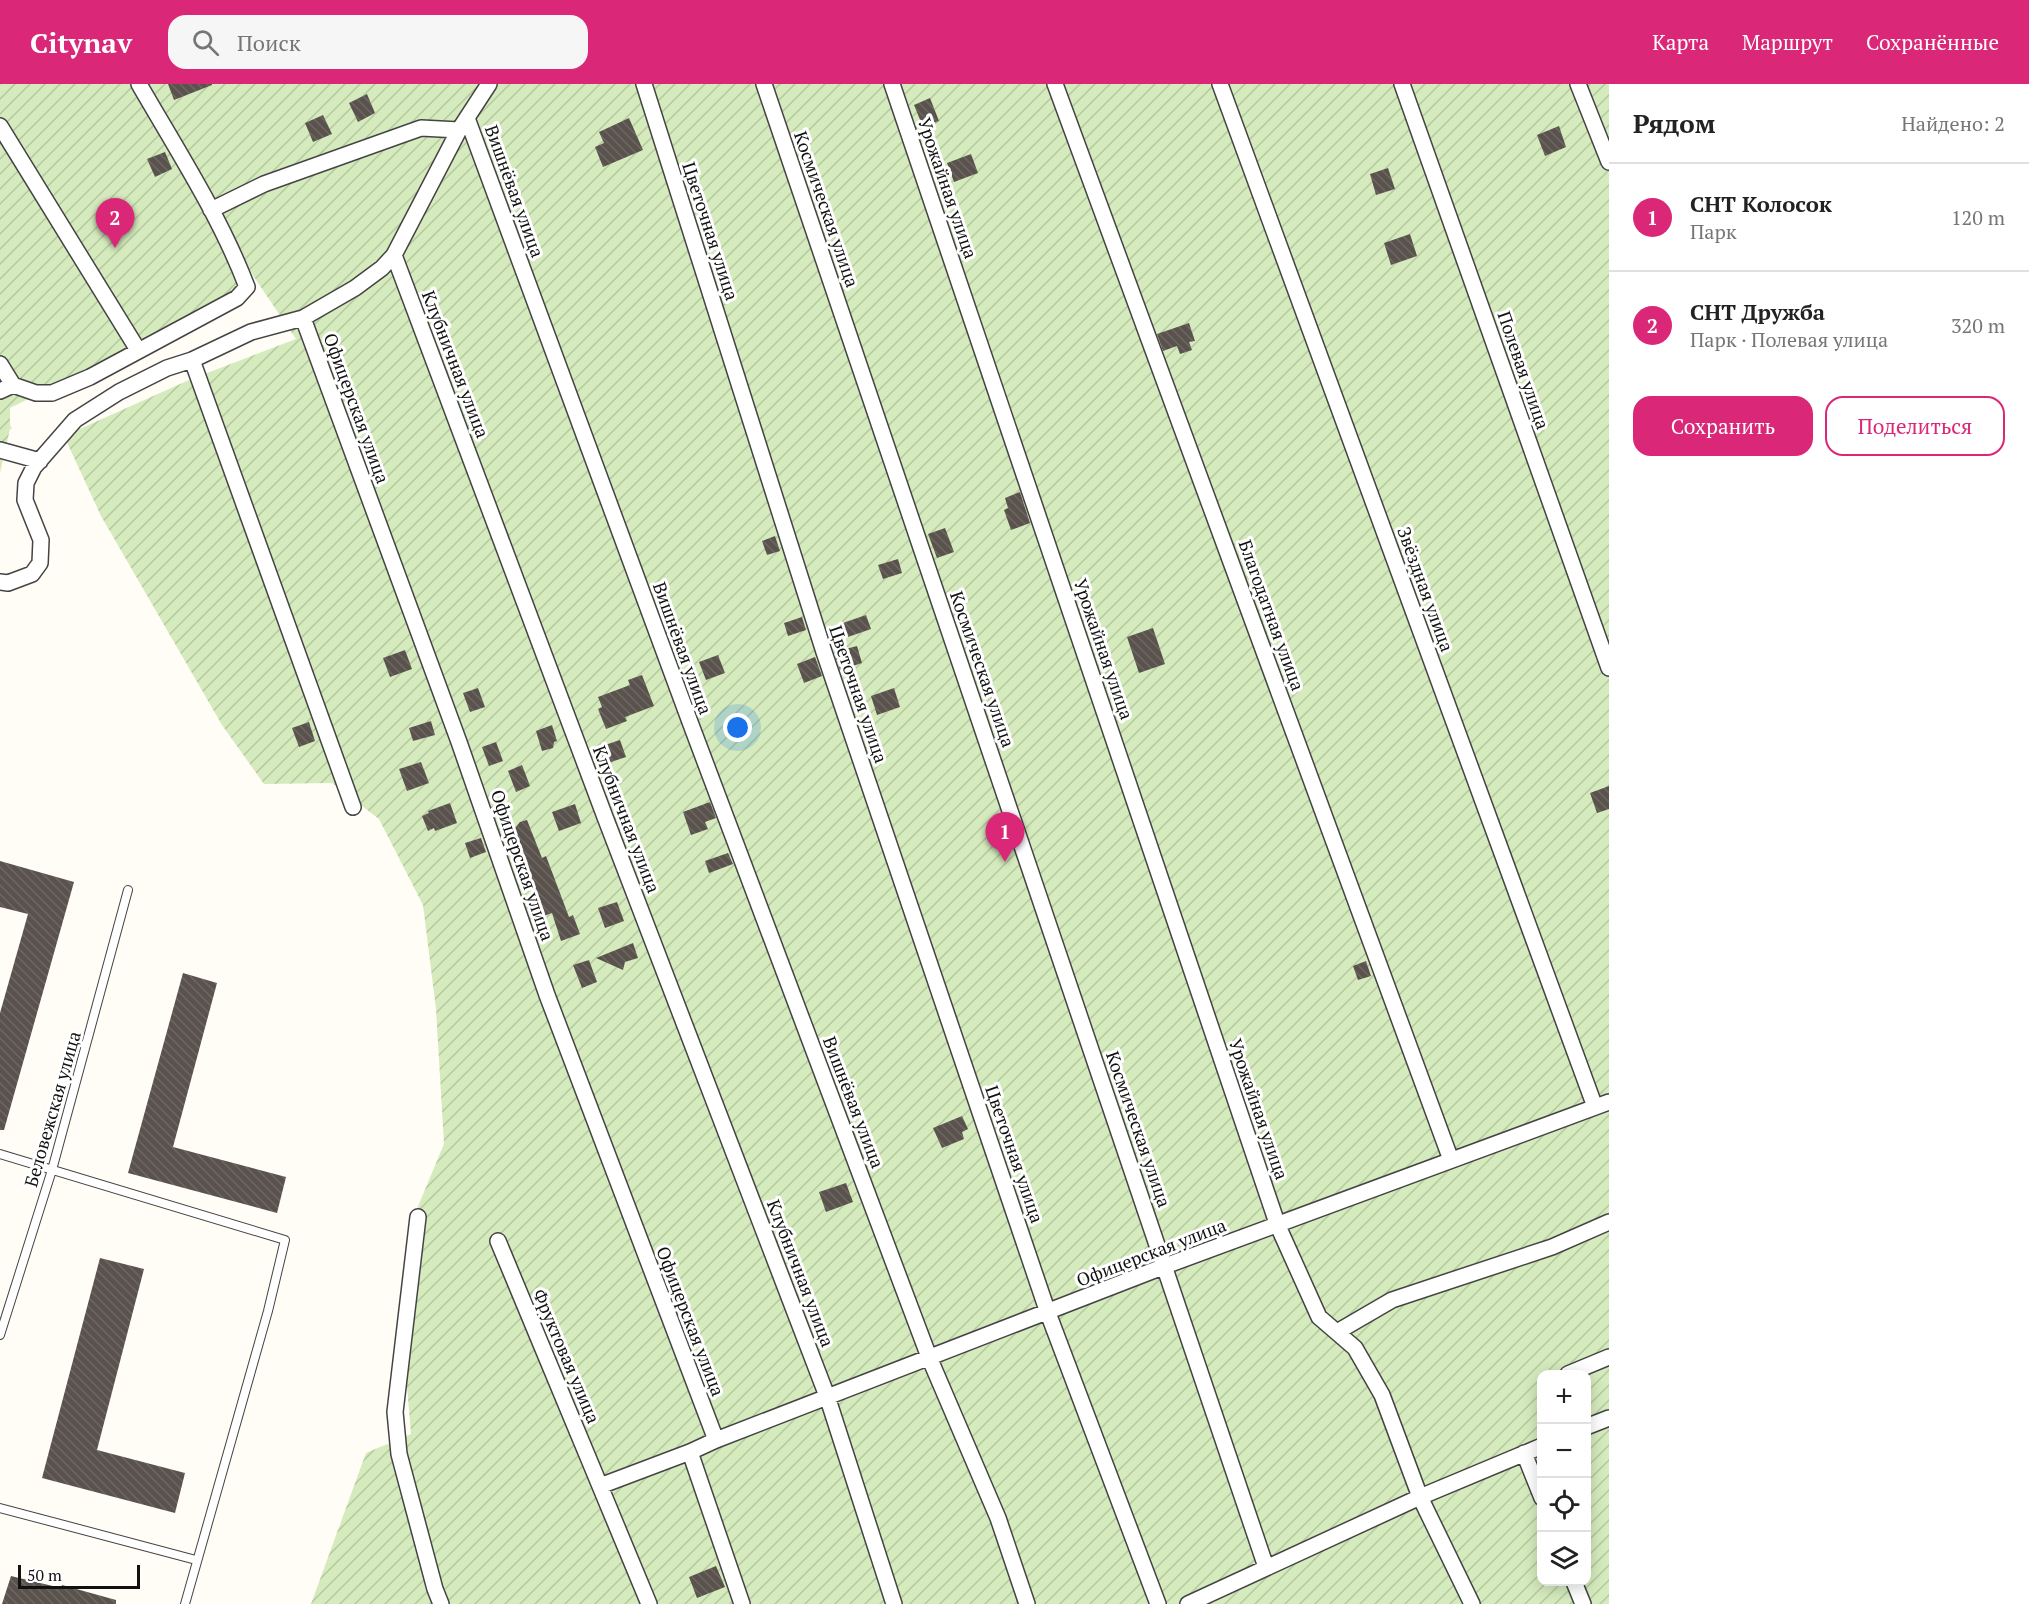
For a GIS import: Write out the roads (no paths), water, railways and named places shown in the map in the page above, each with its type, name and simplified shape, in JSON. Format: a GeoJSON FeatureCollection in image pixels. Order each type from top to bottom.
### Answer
{"type":"FeatureCollection","features":[{"type":"Feature","properties":{"kind":"street"},"geometry":{"type":"LineString","coordinates":[[0,364],[7,388],[52,393],[90,377],[237,298],[247,287],[211,210],[139,84]]}},
{"type":"Feature","properties":{"kind":"street"},"geometry":{"type":"LineString","coordinates":[[0,582],[8,583],[32,574],[40,563],[41,540],[25,500],[26,483],[34,467],[75,420],[119,392],[167,368],[192,360],[251,332],[303,318],[355,288],[382,268],[394,255],[463,124],[489,84]]}},
{"type":"Feature","properties":{"kind":"street","name":"Цветочная улица"},"geometry":{"type":"LineString","coordinates":[[644,84],[824,652],[1048,1312],[1158,1604]]}},
{"type":"Feature","properties":{"kind":"street","name":"Космическая улица"},"geometry":{"type":"LineString","coordinates":[[764,84],[1266,1567]]}},
{"type":"Feature","properties":{"kind":"street","name":"Урожайная улица"},"geometry":{"type":"LineString","coordinates":[[892,84],[1278,1226],[1319,1317],[1355,1348],[1382,1395],[1420,1497],[1472,1604]]}},
{"type":"Feature","properties":{"kind":"street","name":"Благодатная улица"},"geometry":{"type":"LineString","coordinates":[[1056,84],[1451,1160]]}},
{"type":"Feature","properties":{"kind":"street","name":"Звёздная улица"},"geometry":{"type":"LineString","coordinates":[[1220,84],[1602,1104]]}},
{"type":"Feature","properties":{"kind":"street","name":"Полевая улица"},"geometry":{"type":"LineString","coordinates":[[1402,84],[1609,668]]}},
{"type":"Feature","properties":{"kind":"street"},"geometry":{"type":"LineString","coordinates":[[1578,84],[1609,162]]}},
{"type":"Feature","properties":{"kind":"street"},"geometry":{"type":"LineString","coordinates":[[211,210],[264,184],[421,128],[463,124]]}},
{"type":"Feature","properties":{"kind":"street","name":"Вишнёвая улица"},"geometry":{"type":"LineString","coordinates":[[463,124],[929,1357],[998,1518],[1027,1604]]}},
{"type":"Feature","properties":{"kind":"street"},"geometry":{"type":"LineString","coordinates":[[0,126],[138,350]]}},
{"type":"Feature","properties":{"kind":"street","name":"Клубничная улица"},"geometry":{"type":"LineString","coordinates":[[394,255],[827,1396],[894,1604]]}},
{"type":"Feature","properties":{"kind":"street","name":"Офицерская улица"},"geometry":{"type":"LineString","coordinates":[[303,318],[459,742],[547,995],[716,1440],[1165,1266],[1602,1104]]}},
{"type":"Feature","properties":{"kind":"street"},"geometry":{"type":"LineString","coordinates":[[192,360],[353,807]]}},
{"type":"Feature","properties":{"kind":"street"},"geometry":{"type":"LineString","coordinates":[[0,450],[40,461]]}},
{"type":"Feature","properties":{"kind":"street"},"geometry":{"type":"LineString","coordinates":[[418,1217],[395,1412],[399,1454],[441,1604]]}},
{"type":"Feature","properties":{"kind":"street"},"geometry":{"type":"LineString","coordinates":[[1337,1332],[1392,1300],[1552,1247],[1609,1222]]}},
{"type":"Feature","properties":{"kind":"street","name":"Фруктовая улица"},"geometry":{"type":"LineString","coordinates":[[498,1241],[649,1604]]}},
{"type":"Feature","properties":{"kind":"street"},"geometry":{"type":"LineString","coordinates":[[1578,1370],[1609,1357]]}},
{"type":"Feature","properties":{"kind":"street"},"geometry":{"type":"LineString","coordinates":[[1591,1425],[1609,1418]]}},
{"type":"Feature","properties":{"kind":"street"},"geometry":{"type":"LineString","coordinates":[[600,1486],[716,1440]]}},
{"type":"Feature","properties":{"kind":"street"},"geometry":{"type":"LineString","coordinates":[[1188,1604],[1420,1497],[1537,1448]]}},
{"type":"Feature","properties":{"kind":"street"},"geometry":{"type":"LineString","coordinates":[[690,1452],[742,1604]]}},
{"type":"Feature","properties":{"kind":"street"},"geometry":{"type":"LineString","coordinates":[[1524,1454],[1537,1486]]}},
{"type":"Feature","properties":{"kind":"street"},"geometry":{"type":"LineString","coordinates":[[1576,1586],[1583,1604]]}},
{"type":"Feature","properties":{"kind":"lane","name":"Беловежская улица"},"geometry":{"type":"LineString","coordinates":[[0,1335],[52,1170],[128,890]]}},
{"type":"Feature","properties":{"kind":"lane"},"geometry":{"type":"LineString","coordinates":[[0,1154],[285,1240],[268,1311],[185,1604]]}},
{"type":"Feature","properties":{"kind":"lane"},"geometry":{"type":"LineString","coordinates":[[0,1508],[196,1560]]}},
{"type":"Feature","properties":{"kind":"place","name":"СНТ Дружба"},"geometry":{"type":"Point","coordinates":[115,248]}},
{"type":"Feature","properties":{"kind":"place","name":"СНТ Колосок"},"geometry":{"type":"Point","coordinates":[1005,862]}}]}
